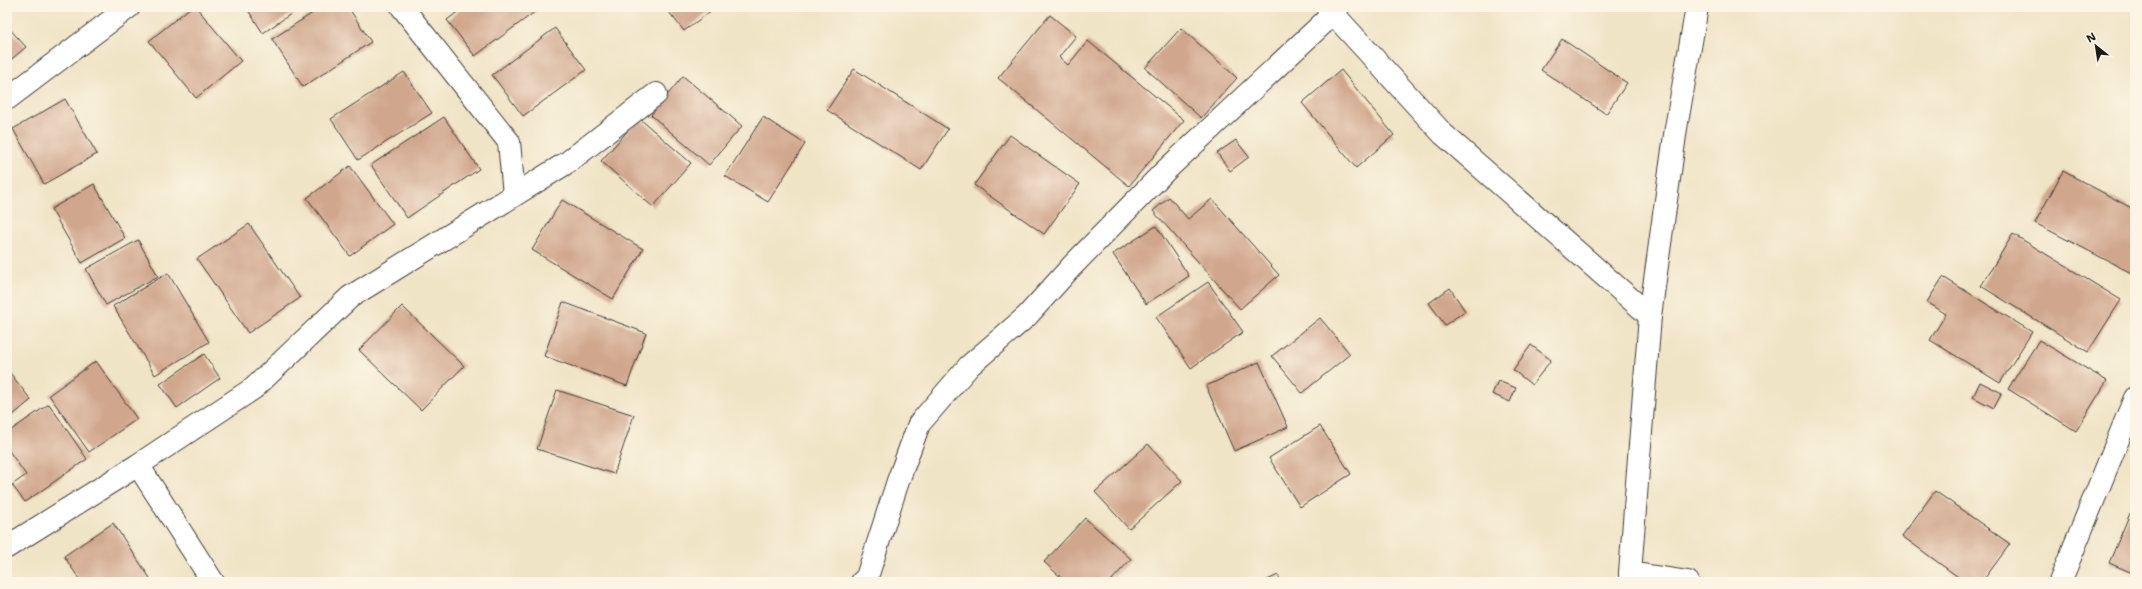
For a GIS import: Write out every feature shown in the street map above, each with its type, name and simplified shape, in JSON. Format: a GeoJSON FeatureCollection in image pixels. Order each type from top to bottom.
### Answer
{"type":"FeatureCollection","features":[{"type":"Feature","properties":{"kind":"street"},"geometry":{"type":"LineString","coordinates":[[7,99],[129,7]]}},
{"type":"Feature","properties":{"kind":"street"},"geometry":{"type":"LineString","coordinates":[[402,7],[509,142],[514,195]]}},
{"type":"Feature","properties":{"kind":"street"},"geometry":{"type":"LineString","coordinates":[[1688,582],[1630,578],[1650,316],[1676,128],[1697,7]]}},
{"type":"Feature","properties":{"kind":"street"},"geometry":{"type":"LineString","coordinates":[[862,582],[867,577],[898,481],[919,424],[969,366],[1027,316],[1072,266],[1165,171],[1330,10],[1443,134],[1650,316]]}},
{"type":"Feature","properties":{"kind":"street"},"geometry":{"type":"LineString","coordinates":[[9,541],[138,465],[254,388],[350,296],[568,162],[656,94]]}},
{"type":"Feature","properties":{"kind":"street"},"geometry":{"type":"LineString","coordinates":[[2060,582],[2135,398]]}},
{"type":"Feature","properties":{"kind":"street"},"geometry":{"type":"LineString","coordinates":[[138,465],[213,582]]}},
{"type":"Feature","properties":{"kind":"building"},"geometry":{"type":"Polygon","coordinates":[[[191,7],[196,7],[241,61],[196,98],[149,41],[191,7]]]}},
{"type":"Feature","properties":{"kind":"building"},"geometry":{"type":"Polygon","coordinates":[[[246,7],[301,7],[263,33],[246,7]]]}},
{"type":"Feature","properties":{"kind":"building"},"geometry":{"type":"Polygon","coordinates":[[[322,7],[348,7],[371,42],[303,87],[272,39],[322,7]]]}},
{"type":"Feature","properties":{"kind":"building"},"geometry":{"type":"Polygon","coordinates":[[[464,7],[533,7],[536,11],[475,56],[447,20],[464,7]]]}},
{"type":"Feature","properties":{"kind":"building"},"geometry":{"type":"Polygon","coordinates":[[[665,7],[716,7],[684,31],[665,7]]]}},
{"type":"Feature","properties":{"kind":"building"},"geometry":{"type":"Polygon","coordinates":[[[1050,15],[1076,36],[1059,57],[1068,65],[1088,41],[1184,120],[1129,186],[998,78],[1050,15]]]}},
{"type":"Feature","properties":{"kind":"building"},"geometry":{"type":"Polygon","coordinates":[[[7,26],[26,47],[7,63],[7,26]]]}},
{"type":"Feature","properties":{"kind":"building"},"geometry":{"type":"Polygon","coordinates":[[[555,28],[586,70],[523,116],[492,75],[555,28]]]}},
{"type":"Feature","properties":{"kind":"building"},"geometry":{"type":"Polygon","coordinates":[[[1181,28],[1237,78],[1201,118],[1145,68],[1181,28]]]}},
{"type":"Feature","properties":{"kind":"building"},"geometry":{"type":"Polygon","coordinates":[[[1562,39],[1627,83],[1606,114],[1541,70],[1562,39]]]}},
{"type":"Feature","properties":{"kind":"building"},"geometry":{"type":"Polygon","coordinates":[[[854,69],[948,129],[921,170],[827,110],[854,69]]]}},
{"type":"Feature","properties":{"kind":"building"},"geometry":{"type":"Polygon","coordinates":[[[1341,70],[1394,135],[1356,168],[1302,103],[1341,70]]]}},
{"type":"Feature","properties":{"kind":"building"},"geometry":{"type":"Polygon","coordinates":[[[404,72],[432,113],[358,160],[331,119],[404,72]]]}},
{"type":"Feature","properties":{"kind":"building"},"geometry":{"type":"Polygon","coordinates":[[[683,76],[742,126],[709,165],[651,115],[683,76]]]}},
{"type":"Feature","properties":{"kind":"building"},"geometry":{"type":"Polygon","coordinates":[[[65,99],[97,154],[44,184],[13,129],[65,99]]]}},
{"type":"Feature","properties":{"kind":"building"},"geometry":{"type":"Polygon","coordinates":[[[444,117],[479,169],[407,218],[371,165],[444,117]]]}},
{"type":"Feature","properties":{"kind":"building"},"geometry":{"type":"Polygon","coordinates":[[[763,117],[805,144],[768,202],[725,176],[763,117]]]}},
{"type":"Feature","properties":{"kind":"building"},"geometry":{"type":"Polygon","coordinates":[[[639,118],[691,163],[653,207],[601,161],[639,118]]]}},
{"type":"Feature","properties":{"kind":"building"},"geometry":{"type":"Polygon","coordinates":[[[1010,135],[1080,184],[1044,234],[974,185],[1010,135]]]}},
{"type":"Feature","properties":{"kind":"building"},"geometry":{"type":"Polygon","coordinates":[[[1236,140],[1249,157],[1230,171],[1217,153],[1236,140]]]}},
{"type":"Feature","properties":{"kind":"building"},"geometry":{"type":"Polygon","coordinates":[[[350,166],[393,224],[350,256],[307,198],[350,166]]]}},
{"type":"Feature","properties":{"kind":"building"},"geometry":{"type":"Polygon","coordinates":[[[2063,171],[2135,210],[2135,275],[2035,223],[2063,171]]]}},
{"type":"Feature","properties":{"kind":"building"},"geometry":{"type":"Polygon","coordinates":[[[94,184],[125,238],[82,263],[51,209],[94,184]]]}},
{"type":"Feature","properties":{"kind":"building"},"geometry":{"type":"Polygon","coordinates":[[[1169,197],[1188,219],[1212,199],[1279,275],[1240,309],[1153,211],[1169,197]]]}},
{"type":"Feature","properties":{"kind":"building"},"geometry":{"type":"Polygon","coordinates":[[[562,200],[643,249],[613,299],[532,250],[562,200]]]}},
{"type":"Feature","properties":{"kind":"building"},"geometry":{"type":"Polygon","coordinates":[[[249,224],[300,298],[248,333],[197,259],[249,224]]]}},
{"type":"Feature","properties":{"kind":"building"},"geometry":{"type":"Polygon","coordinates":[[[1156,226],[1189,276],[1146,304],[1113,254],[1156,226]]]}},
{"type":"Feature","properties":{"kind":"building"},"geometry":{"type":"Polygon","coordinates":[[[2013,234],[2121,300],[2088,352],[1981,286],[2013,234]]]}},
{"type":"Feature","properties":{"kind":"building"},"geometry":{"type":"Polygon","coordinates":[[[138,240],[158,276],[106,305],[86,269],[138,240]]]}},
{"type":"Feature","properties":{"kind":"building"},"geometry":{"type":"Polygon","coordinates":[[[168,273],[209,342],[155,375],[113,306],[168,273]]]}},
{"type":"Feature","properties":{"kind":"building"},"geometry":{"type":"Polygon","coordinates":[[[1943,277],[2032,332],[2000,383],[1930,340],[1946,314],[1927,302],[1943,277]]]}},
{"type":"Feature","properties":{"kind":"building"},"geometry":{"type":"Polygon","coordinates":[[[1208,282],[1243,332],[1191,368],[1156,317],[1208,282]]]}},
{"type":"Feature","properties":{"kind":"building"},"geometry":{"type":"Polygon","coordinates":[[[1450,288],[1465,311],[1445,325],[1429,303],[1450,288]]]}},
{"type":"Feature","properties":{"kind":"building"},"geometry":{"type":"Polygon","coordinates":[[[563,302],[646,333],[627,386],[544,356],[563,302]]]}},
{"type":"Feature","properties":{"kind":"building"},"geometry":{"type":"Polygon","coordinates":[[[402,306],[464,366],[421,410],[359,350],[402,306]]]}},
{"type":"Feature","properties":{"kind":"building"},"geometry":{"type":"Polygon","coordinates":[[[1320,318],[1350,354],[1302,393],[1272,356],[1320,318]]]}},
{"type":"Feature","properties":{"kind":"building"},"geometry":{"type":"Polygon","coordinates":[[[2039,340],[2107,381],[2076,431],[2008,389],[2039,340]]]}},
{"type":"Feature","properties":{"kind":"building"},"geometry":{"type":"Polygon","coordinates":[[[1531,345],[1551,360],[1532,385],[1513,370],[1531,345]]]}},
{"type":"Feature","properties":{"kind":"building"},"geometry":{"type":"Polygon","coordinates":[[[204,354],[220,378],[177,408],[160,384],[204,354]]]}},
{"type":"Feature","properties":{"kind":"building"},"geometry":{"type":"Polygon","coordinates":[[[96,361],[137,419],[89,452],[49,395],[96,361]]]}},
{"type":"Feature","properties":{"kind":"building"},"geometry":{"type":"Polygon","coordinates":[[[1259,362],[1288,427],[1234,451],[1206,386],[1259,362]]]}},
{"type":"Feature","properties":{"kind":"building"},"geometry":{"type":"Polygon","coordinates":[[[7,369],[31,400],[7,420],[7,369]]]}},
{"type":"Feature","properties":{"kind":"building"},"geometry":{"type":"Polygon","coordinates":[[[1498,381],[1516,388],[1510,402],[1492,394],[1498,381]]]}},
{"type":"Feature","properties":{"kind":"building"},"geometry":{"type":"Polygon","coordinates":[[[1980,382],[2002,393],[1994,408],[1973,397],[1980,382]]]}},
{"type":"Feature","properties":{"kind":"building"},"geometry":{"type":"Polygon","coordinates":[[[557,390],[634,415],[614,474],[537,449],[557,390]]]}},
{"type":"Feature","properties":{"kind":"building"},"geometry":{"type":"Polygon","coordinates":[[[49,404],[87,459],[25,502],[12,485],[26,475],[7,448],[7,433],[49,404]]]}},
{"type":"Feature","properties":{"kind":"building"},"geometry":{"type":"Polygon","coordinates":[[[1320,426],[1351,474],[1300,507],[1269,458],[1320,426]]]}},
{"type":"Feature","properties":{"kind":"building"},"geometry":{"type":"Polygon","coordinates":[[[1148,444],[1182,481],[1129,529],[1095,492],[1148,444]]]}},
{"type":"Feature","properties":{"kind":"building"},"geometry":{"type":"Polygon","coordinates":[[[1935,491],[2010,544],[1982,582],[1965,582],[1902,536],[1935,491]]]}},
{"type":"Feature","properties":{"kind":"building"},"geometry":{"type":"Polygon","coordinates":[[[2131,511],[2135,512],[2135,574],[2109,563],[2131,511]]]}},
{"type":"Feature","properties":{"kind":"building"},"geometry":{"type":"Polygon","coordinates":[[[1085,518],[1131,559],[1110,582],[1066,582],[1044,562],[1085,518]]]}},
{"type":"Feature","properties":{"kind":"building"},"geometry":{"type":"Polygon","coordinates":[[[113,523],[150,578],[145,582],[81,582],[64,556],[113,523]]]}},
{"type":"Feature","properties":{"kind":"building"},"geometry":{"type":"Polygon","coordinates":[[[1278,575],[1281,582],[1263,582],[1278,575]]]}}]}
